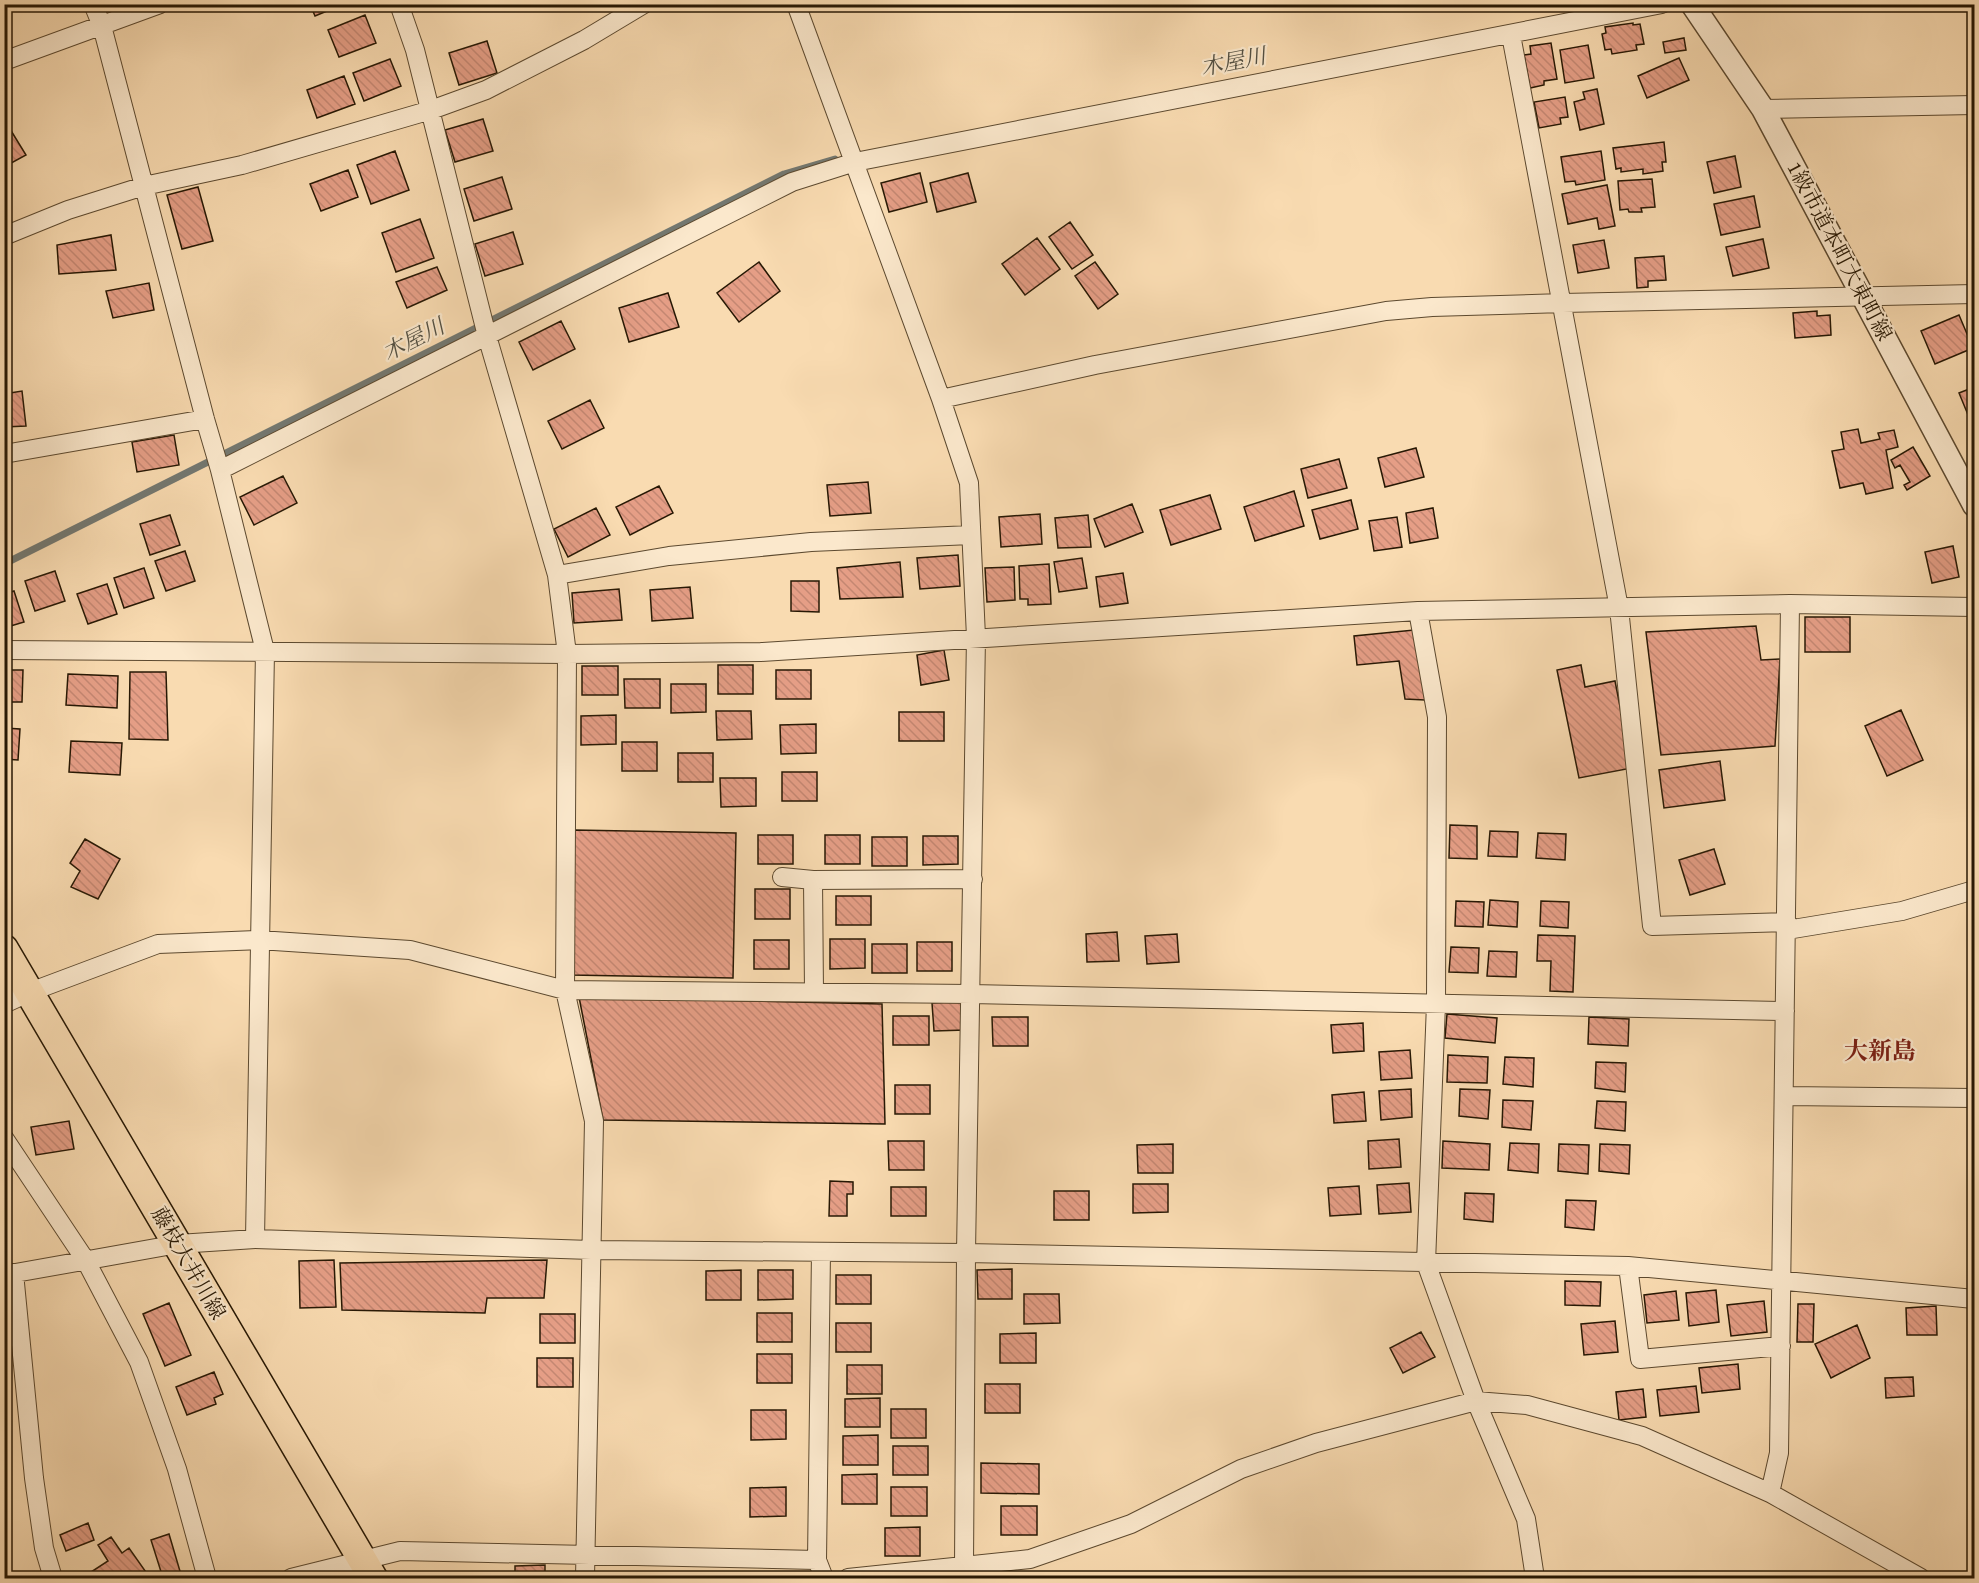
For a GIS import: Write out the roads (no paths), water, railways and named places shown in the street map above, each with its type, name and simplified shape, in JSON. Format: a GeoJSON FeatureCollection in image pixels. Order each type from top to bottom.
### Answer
{"type":"FeatureCollection","features":[{"type":"Feature","properties":{"kind":"main road","name":"藤枝大井川線"},"geometry":{"type":"LineString","coordinates":[[4,949],[17,998],[178,1244],[368,1570]]}},
{"type":"Feature","properties":{"kind":"street"},"geometry":{"type":"LineString","coordinates":[[93,4],[102,26],[265,651],[255,1239]]}},
{"type":"Feature","properties":{"kind":"street"},"geometry":{"type":"LineString","coordinates":[[4,61],[160,4]]}},
{"type":"Feature","properties":{"kind":"street"},"geometry":{"type":"LineString","coordinates":[[399,4],[415,50],[431,110],[485,327],[557,575],[567,654],[565,990],[594,1121],[585,1578]]}},
{"type":"Feature","properties":{"kind":"street"},"geometry":{"type":"LineString","coordinates":[[4,236],[58,214],[144,186],[242,165],[431,110],[486,90],[584,40],[644,4]]}},
{"type":"Feature","properties":{"kind":"street"},"geometry":{"type":"LineString","coordinates":[[796,4],[941,399],[969,483],[976,637],[966,1253],[964,1566]]}},
{"type":"Feature","properties":{"kind":"street"},"geometry":{"type":"LineString","coordinates":[[217,460],[485,327],[792,182],[855,162],[1662,4]]}},
{"type":"Feature","properties":{"kind":"street","name":"1級市道本町大東町線"},"geometry":{"type":"LineString","coordinates":[[1692,4],[1763,110],[1865,296],[1974,505]]}},
{"type":"Feature","properties":{"kind":"street"},"geometry":{"type":"LineString","coordinates":[[1511,35],[1619,608],[1652,926],[1787,926],[1902,911],[1974,890]]}},
{"type":"Feature","properties":{"kind":"street"},"geometry":{"type":"LineString","coordinates":[[1763,110],[1974,105]]}},
{"type":"Feature","properties":{"kind":"street"},"geometry":{"type":"LineString","coordinates":[[941,399],[1095,365],[1386,311],[1432,307],[1563,303],[1974,294]]}},
{"type":"Feature","properties":{"kind":"street"},"geometry":{"type":"LineString","coordinates":[[4,454],[205,419]]}},
{"type":"Feature","properties":{"kind":"street"},"geometry":{"type":"LineString","coordinates":[[557,575],[669,556],[810,542],[971,535]]}},
{"type":"Feature","properties":{"kind":"street"},"geometry":{"type":"LineString","coordinates":[[1770,1493],[1779,1453],[1790,604]]}},
{"type":"Feature","properties":{"kind":"street"},"geometry":{"type":"LineString","coordinates":[[4,650],[567,654],[760,652],[1418,611],[1790,604],[1974,607]]}},
{"type":"Feature","properties":{"kind":"street"},"geometry":{"type":"LineString","coordinates":[[1418,611],[1437,717],[1436,1004],[1426,1263],[1476,1401],[1526,1520],[1535,1578]]}},
{"type":"Feature","properties":{"kind":"street"},"geometry":{"type":"LineString","coordinates":[[782,877],[813,880],[973,879]]}},
{"type":"Feature","properties":{"kind":"street"},"geometry":{"type":"LineString","coordinates":[[813,880],[814,993]]}},
{"type":"Feature","properties":{"kind":"street"},"geometry":{"type":"LineString","coordinates":[[17,998],[158,944],[259,940],[410,950],[565,990],[971,994],[1785,1011]]}},
{"type":"Feature","properties":{"kind":"street"},"geometry":{"type":"LineString","coordinates":[[1784,1096],[1974,1098]]}},
{"type":"Feature","properties":{"kind":"street"},"geometry":{"type":"LineString","coordinates":[[4,1138],[86,1261],[139,1362],[177,1470],[207,1578]]}},
{"type":"Feature","properties":{"kind":"street"},"geometry":{"type":"LineString","coordinates":[[53,1578],[45,1548],[34,1478],[9,1274],[178,1244],[255,1239],[591,1250],[966,1253],[1628,1266],[1974,1299]]}},
{"type":"Feature","properties":{"kind":"street"},"geometry":{"type":"LineString","coordinates":[[821,1252],[817,1560],[824,1578]]}},
{"type":"Feature","properties":{"kind":"street"},"geometry":{"type":"LineString","coordinates":[[1628,1266],[1640,1359],[1781,1346]]}},
{"type":"Feature","properties":{"kind":"street"},"geometry":{"type":"LineString","coordinates":[[848,1578],[1030,1559],[1131,1524],[1241,1469],[1316,1443],[1476,1401],[1527,1405],[1642,1436],[1770,1493],[1922,1578]]}},
{"type":"Feature","properties":{"kind":"street"},"geometry":{"type":"LineString","coordinates":[[291,1578],[368,1570],[400,1551],[817,1560]]}},
{"type":"Feature","properties":{"kind":"waterway","name":"木屋川"},"geometry":{"type":"LineString","coordinates":[[4,564],[784,174],[835,159]]}},
{"type":"Feature","properties":{"kind":"district","name":"大新島"},"geometry":{"type":"Point","coordinates":[1880,1050]}}]}
